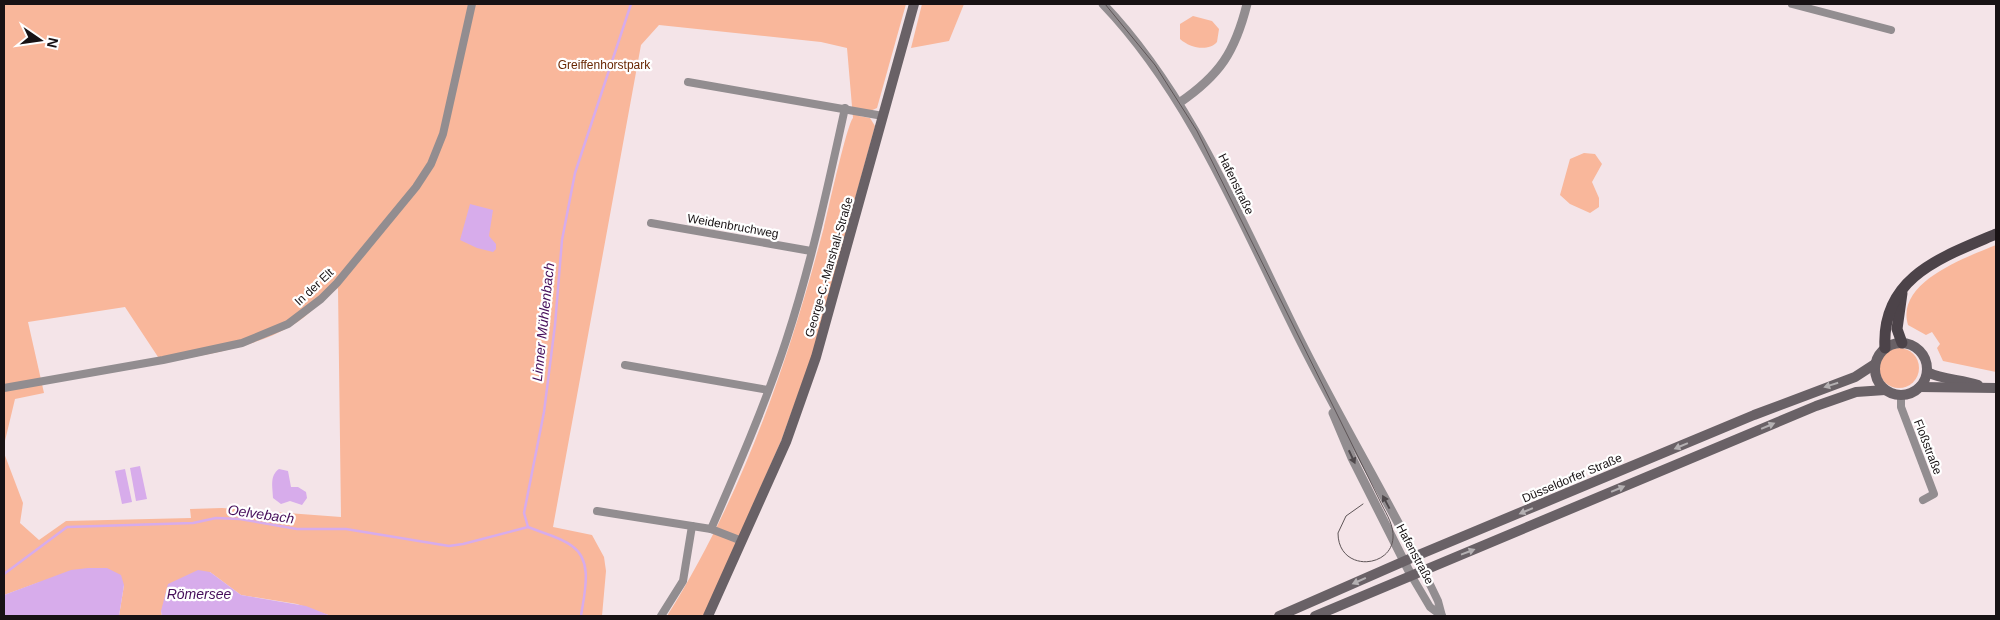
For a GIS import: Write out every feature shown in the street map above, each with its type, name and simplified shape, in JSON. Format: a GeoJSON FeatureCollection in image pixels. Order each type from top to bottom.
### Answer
{"type":"FeatureCollection","features":[{"type":"Feature","properties":{"kind":"main road","name":"George-C.-Marshall-Straße"},"geometry":{"type":"LineString","coordinates":[[708,616],[786,442],[816,357],[914,4]]}},
{"type":"Feature","properties":{"kind":"main road"},"geometry":{"type":"LineString","coordinates":[[1885,348],[1884,332],[1892,302],[1912,279],[1932,264],[1996,234]]}},
{"type":"Feature","properties":{"kind":"main road"},"geometry":{"type":"LineString","coordinates":[[1902,291],[1897,329],[1902,343]]}},
{"type":"Feature","properties":{"kind":"main road"},"geometry":{"type":"LineString","coordinates":[[1315,616],[1816,406],[1856,392],[1885,390],[1900,395],[1914,391],[1920,387],[1927,372],[1926,364],[1920,351],[1909,344],[1902,343],[1885,348],[1878,355],[1875,364],[1876,378],[1885,390]]}},
{"type":"Feature","properties":{"kind":"main road","name":"Düsseldorfer Straße"},"geometry":{"type":"LineString","coordinates":[[1279,616],[1416,556],[1786,402],[1855,377],[1875,364]]}},
{"type":"Feature","properties":{"kind":"main road"},"geometry":{"type":"LineString","coordinates":[[1927,372],[1938,378],[1962,379],[1996,388]]}},
{"type":"Feature","properties":{"kind":"main road"},"geometry":{"type":"LineString","coordinates":[[1920,387],[1984,386]]}},
{"type":"Feature","properties":{"kind":"street","name":"In der Elt"},"geometry":{"type":"LineString","coordinates":[[4,388],[163,360],[242,343],[288,324],[321,299],[338,283],[416,187],[431,164],[443,134],[472,4]]}},
{"type":"Feature","properties":{"kind":"street","name":"Hafenstraße"},"geometry":{"type":"LineString","coordinates":[[1103,4],[1154,65],[1179,103],[1208,155],[1324,389],[1416,556],[1438,600],[1442,616]]}},
{"type":"Feature","properties":{"kind":"street"},"geometry":{"type":"LineString","coordinates":[[1179,103],[1199,89],[1226,61],[1240,31],[1247,4]]}},
{"type":"Feature","properties":{"kind":"street"},"geometry":{"type":"LineString","coordinates":[[1792,4],[1891,30]]}},
{"type":"Feature","properties":{"kind":"street"},"geometry":{"type":"LineString","coordinates":[[688,82],[883,116]]}},
{"type":"Feature","properties":{"kind":"street"},"geometry":{"type":"LineString","coordinates":[[711,529],[743,458],[786,341],[811,250],[845,108]]}},
{"type":"Feature","properties":{"kind":"street","name":"Weidenbruchweg"},"geometry":{"type":"LineString","coordinates":[[651,223],[811,250]]}},
{"type":"Feature","properties":{"kind":"street"},"geometry":{"type":"LineString","coordinates":[[625,365],[768,390]]}},
{"type":"Feature","properties":{"kind":"street","name":"Hafenstraße"},"geometry":{"type":"LineString","coordinates":[[1324,389],[1352,458],[1404,562],[1430,607],[1442,616]]}},
{"type":"Feature","properties":{"kind":"street","name":"Floßstraße"},"geometry":{"type":"LineString","coordinates":[[1900,395],[1901,407],[1934,494],[1923,500]]}},
{"type":"Feature","properties":{"kind":"street"},"geometry":{"type":"LineString","coordinates":[[598,512],[711,529],[742,541]]}},
{"type":"Feature","properties":{"kind":"street"},"geometry":{"type":"LineString","coordinates":[[661,616],[682,581],[692,526]]}},
{"type":"Feature","properties":{"kind":"green space","name":"Greiffenhorstpark"},"geometry":{"type":"Polygon","coordinates":[[[4,4],[906,4],[877,108],[859,116],[870,118],[875,126],[812,356],[781,441],[704,616],[667,616],[694,571],[740,476],[760,428],[795,328],[824,227],[846,135],[853,118],[847,48],[821,42],[659,25],[641,45],[553,527],[592,535],[604,557],[606,571],[602,616],[331,616],[297,604],[241,595],[210,572],[161,611],[162,616],[119,616],[124,585],[40,582],[4,595],[4,453],[23,503],[20,523],[39,540],[66,521],[191,518],[190,509],[222,508],[341,517],[338,288],[298,322],[276,334],[228,350],[162,363],[125,307],[28,322],[44,393],[15,399],[4,445],[4,4]]]}},
{"type":"Feature","properties":{"kind":"green space"},"geometry":{"type":"Polygon","coordinates":[[[922,4],[964,4],[949,41],[911,48],[922,4]]]}},
{"type":"Feature","properties":{"kind":"green space"},"geometry":{"type":"Polygon","coordinates":[[[1193,16],[1212,21],[1219,29],[1217,42],[1209,47],[1199,48],[1189,45],[1180,39],[1180,24],[1193,16]]]}},
{"type":"Feature","properties":{"kind":"green space"},"geometry":{"type":"Polygon","coordinates":[[[1584,153],[1595,154],[1602,164],[1592,182],[1599,198],[1599,207],[1590,213],[1570,204],[1560,195],[1570,159],[1584,153]]]}},
{"type":"Feature","properties":{"kind":"green space"},"geometry":{"type":"Polygon","coordinates":[[[1996,245],[1996,372],[1943,361],[1937,348],[1940,344],[1932,332],[1926,335],[1908,325],[1907,310],[1912,296],[1922,284],[1936,273],[1996,245]]]}},
{"type":"Feature","properties":{"kind":"green space"},"geometry":{"type":"Polygon","coordinates":[[[1895,348],[1903,348],[1910,351],[1916,357],[1919,368],[1916,379],[1910,385],[1903,388],[1895,388],[1888,385],[1882,379],[1879,372],[1879,364],[1882,357],[1888,351],[1895,348]]]}},
{"type":"Feature","properties":{"kind":"water"},"geometry":{"type":"Polygon","coordinates":[[[470,204],[493,210],[489,236],[496,244],[496,249],[493,252],[477,248],[460,240],[470,204]]]}},
{"type":"Feature","properties":{"kind":"water"},"geometry":{"type":"Polygon","coordinates":[[[140,466],[147,499],[136,501],[130,468],[140,466]]]}},
{"type":"Feature","properties":{"kind":"water"},"geometry":{"type":"Polygon","coordinates":[[[125,469],[132,502],[122,504],[115,471],[125,469]]]}},
{"type":"Feature","properties":{"kind":"water"},"geometry":{"type":"Polygon","coordinates":[[[279,469],[288,471],[291,487],[298,487],[306,492],[307,498],[302,505],[290,501],[281,504],[273,498],[273,479],[279,469]]]}},
{"type":"Feature","properties":{"kind":"water"},"geometry":{"type":"Polygon","coordinates":[[[107,568],[121,575],[124,585],[119,616],[4,616],[4,595],[71,570],[107,568]]]}},
{"type":"Feature","properties":{"kind":"water","name":"Römersee"},"geometry":{"type":"Polygon","coordinates":[[[198,570],[210,572],[241,595],[306,606],[331,616],[162,616],[161,611],[168,584],[198,570]]]}},
{"type":"Feature","properties":{"kind":"waterway","name":"Linner Mühlenbach"},"geometry":{"type":"LineString","coordinates":[[581,616],[586,578],[583,560],[579,552],[562,540],[528,527],[524,513],[544,412],[555,325],[562,240],[575,173],[631,4]]}},
{"type":"Feature","properties":{"kind":"waterway","name":"Oelvebach"},"geometry":{"type":"LineString","coordinates":[[4,574],[67,527],[193,523],[216,518],[240,519],[297,529],[346,529],[449,546],[528,527]]}},
{"type":"Feature","properties":{"kind":"tram line"},"geometry":{"type":"LineString","coordinates":[[1105,4],[1155,65],[1197,131],[1388,517],[1393,534],[1390,548],[1384,556],[1365,562],[1355,560],[1346,555],[1340,546],[1338,533],[1346,516],[1363,504]]}}]}
